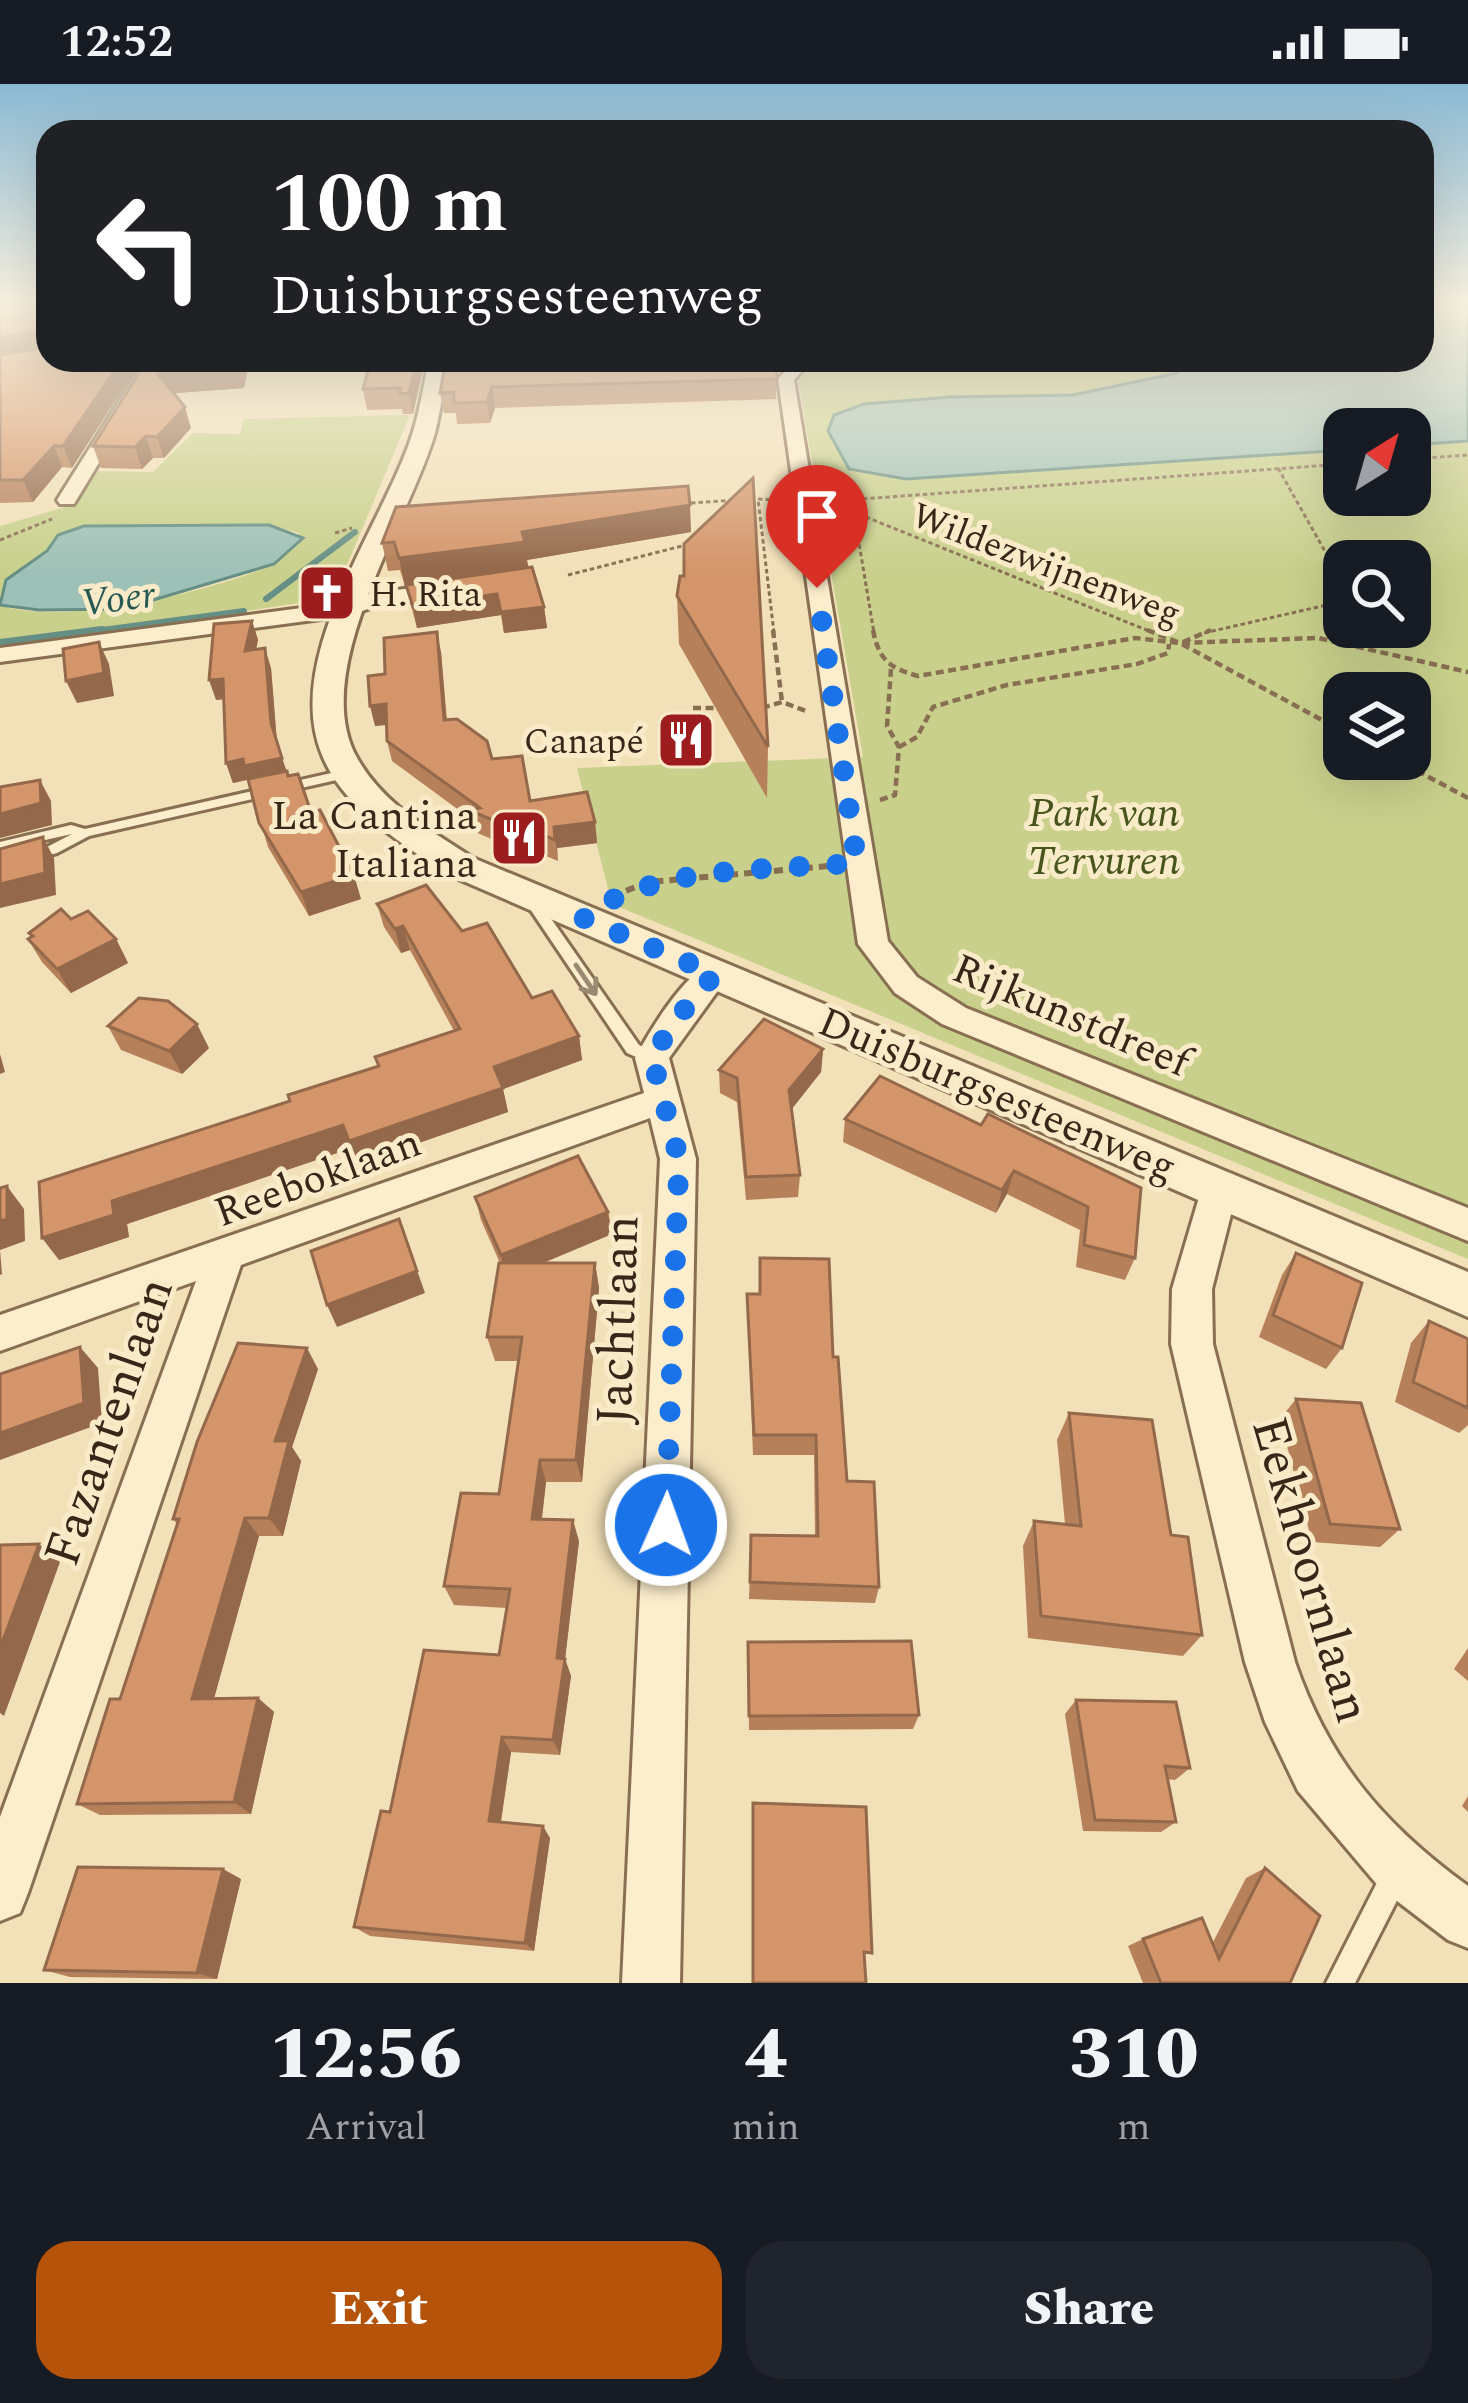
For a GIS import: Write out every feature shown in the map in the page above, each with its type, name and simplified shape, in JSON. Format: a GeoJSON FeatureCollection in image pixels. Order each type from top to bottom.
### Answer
{"type":"FeatureCollection","features":[{"type":"Feature","properties":{"kind":"street"},"geometry":{"type":"LineString","coordinates":[[63,507],[141,395]]}},
{"type":"Feature","properties":{"kind":"street","name":"Duisburgsesteenweg"},"geometry":{"type":"LineString","coordinates":[[433,395],[428,421],[335,644],[324,688],[334,747],[349,773],[392,820],[439,852],[527,894],[1468,1294]]}},
{"type":"Feature","properties":{"kind":"street","name":"Rijkunstdreef"},"geometry":{"type":"LineString","coordinates":[[789,395],[815,502],[811,543],[857,863],[873,944],[886,965],[954,1016],[1468,1225]]}},
{"type":"Feature","properties":{"kind":"street"},"geometry":{"type":"LineString","coordinates":[[0,655],[472,587]]}},
{"type":"Feature","properties":{"kind":"street"},"geometry":{"type":"LineString","coordinates":[[0,674],[72,646]]}},
{"type":"Feature","properties":{"kind":"street"},"geometry":{"type":"LineString","coordinates":[[657,1079],[673,1023],[715,974]]}},
{"type":"Feature","properties":{"kind":"street","name":"Reeboklaan"},"geometry":{"type":"LineString","coordinates":[[0,1333],[224,1257],[657,1079]]}},
{"type":"Feature","properties":{"kind":"street","name":"Jachtlaan"},"geometry":{"type":"LineString","coordinates":[[651,1983],[679,1159],[657,1079]]}},
{"type":"Feature","properties":{"kind":"street","name":"Eekhoornlaan"},"geometry":{"type":"LineString","coordinates":[[1220,1187],[1192,1289],[1192,1344],[1270,1663],[1289,1722],[1316,1773],[1399,1869],[1468,1920]]}},
{"type":"Feature","properties":{"kind":"street","name":"Fazantenlaan"},"geometry":{"type":"LineString","coordinates":[[0,1893],[224,1257]]}},
{"type":"Feature","properties":{"kind":"lane"},"geometry":{"type":"LineString","coordinates":[[0,864],[52,850],[85,833],[349,773]]}},
{"type":"Feature","properties":{"kind":"lane"},"geometry":{"type":"LineString","coordinates":[[0,846],[71,829],[85,833]]}},
{"type":"Feature","properties":{"kind":"lane","name":"Duisburgsesteenweg"},"geometry":{"type":"LineString","coordinates":[[527,894],[657,1079]]}},
{"type":"Feature","properties":{"kind":"lane"},"geometry":{"type":"LineString","coordinates":[[1340,1983],[1399,1869]]}},
{"type":"Feature","properties":{"kind":"path"},"geometry":{"type":"LineString","coordinates":[[1431,457],[1468,454]]}},
{"type":"Feature","properties":{"kind":"path"},"geometry":{"type":"LineString","coordinates":[[751,708],[770,709],[782,702],[758,499],[815,502],[1323,465]]}},
{"type":"Feature","properties":{"kind":"path"},"geometry":{"type":"LineString","coordinates":[[1278,468],[1323,548]]}},
{"type":"Feature","properties":{"kind":"path"},"geometry":{"type":"LineString","coordinates":[[691,503],[736,500]]}},
{"type":"Feature","properties":{"kind":"path","name":"Wildezwijnenweg"},"geometry":{"type":"LineString","coordinates":[[815,502],[1180,644],[1318,638],[1468,673]]}},
{"type":"Feature","properties":{"kind":"path"},"geometry":{"type":"LineString","coordinates":[[0,540],[63,507]]}},
{"type":"Feature","properties":{"kind":"path"},"geometry":{"type":"LineString","coordinates":[[811,543],[859,543],[877,651],[891,669],[919,676],[1135,638],[1180,644],[1214,628],[1323,605]]}},
{"type":"Feature","properties":{"kind":"path"},"geometry":{"type":"LineString","coordinates":[[568,575],[674,546],[696,545]]}},
{"type":"Feature","properties":{"kind":"path"},"geometry":{"type":"LineString","coordinates":[[898,747],[917,737],[933,707],[1015,685],[1139,667],[1168,653],[1169,644]]}},
{"type":"Feature","properties":{"kind":"path"},"geometry":{"type":"LineString","coordinates":[[1180,644],[1323,721]]}},
{"type":"Feature","properties":{"kind":"path"},"geometry":{"type":"LineString","coordinates":[[850,799],[888,800],[895,795],[898,747],[887,726],[891,669]]}},
{"type":"Feature","properties":{"kind":"path"},"geometry":{"type":"LineString","coordinates":[[693,708],[731,708]]}},
{"type":"Feature","properties":{"kind":"path"},"geometry":{"type":"LineString","coordinates":[[1431,778],[1468,798]]}},
{"type":"Feature","properties":{"kind":"path"},"geometry":{"type":"LineString","coordinates":[[583,918],[608,897],[649,882],[857,863]]}},
{"type":"Feature","properties":{"kind":"green space","name":"Park van Tervuren"},"geometry":{"type":"Polygon","coordinates":[[[801,395],[1468,395],[1468,1259],[612,904],[577,768],[863,757],[801,395]]]}},
{"type":"Feature","properties":{"kind":"green space"},"geometry":{"type":"Polygon","coordinates":[[[410,415],[333,598],[0,648],[0,605],[60,612],[176,595],[272,565],[301,542],[299,533],[269,525],[97,525],[52,544],[0,597],[0,526],[65,507],[86,471],[153,472],[193,433],[240,434],[244,419],[410,415]]]}},
{"type":"Feature","properties":{"kind":"water"},"geometry":{"type":"Polygon","coordinates":[[[1468,395],[1468,441],[1431,444],[1431,408],[1323,408],[1323,451],[906,479],[849,469],[828,431],[834,415],[864,404],[951,397],[1468,395]]]}},
{"type":"Feature","properties":{"kind":"water"},"geometry":{"type":"Polygon","coordinates":[[[269,525],[303,538],[274,564],[123,609],[39,610],[0,605],[6,580],[47,551],[58,535],[84,526],[269,525]]]}},
{"type":"Feature","properties":{"kind":"building"},"geometry":{"type":"Polygon","coordinates":[[[0,395],[98,395],[63,446],[54,446],[23,480],[0,480],[0,395]]]}},
{"type":"Feature","properties":{"kind":"building"},"geometry":{"type":"Polygon","coordinates":[[[125,395],[175,395],[185,407],[157,437],[146,436],[135,447],[93,446],[125,395]]]}},
{"type":"Feature","properties":{"kind":"building"},"geometry":{"type":"Polygon","coordinates":[[[454,395],[489,395],[487,402],[454,403],[454,395]]]}},
{"type":"Feature","properties":{"kind":"building"},"geometry":{"type":"Polygon","coordinates":[[[753,478],[768,747],[677,596],[680,576],[684,576],[684,544],[753,478]]]}},
{"type":"Feature","properties":{"kind":"building"},"geometry":{"type":"Polygon","coordinates":[[[688,486],[690,505],[522,532],[525,542],[399,558],[394,542],[382,543],[396,507],[688,486]]]}},
{"type":"Feature","properties":{"kind":"building"},"geometry":{"type":"Polygon","coordinates":[[[532,567],[544,607],[501,612],[497,594],[413,607],[406,585],[532,567]]]}},
{"type":"Feature","properties":{"kind":"building"},"geometry":{"type":"Polygon","coordinates":[[[252,621],[245,651],[265,648],[271,723],[282,758],[244,766],[243,759],[226,763],[223,679],[209,680],[214,624],[252,621]]]}},
{"type":"Feature","properties":{"kind":"building"},"geometry":{"type":"Polygon","coordinates":[[[437,632],[444,720],[457,719],[487,741],[492,759],[522,756],[530,801],[587,792],[595,822],[554,827],[555,840],[536,832],[537,839],[469,810],[480,808],[387,741],[386,704],[370,706],[368,676],[385,674],[384,638],[437,632]]]}},
{"type":"Feature","properties":{"kind":"building"},"geometry":{"type":"Polygon","coordinates":[[[99,642],[104,673],[66,681],[63,649],[99,642]]]}},
{"type":"Feature","properties":{"kind":"building"},"geometry":{"type":"Polygon","coordinates":[[[287,771],[288,776],[298,774],[311,812],[320,810],[354,875],[301,892],[259,823],[248,779],[287,771]]]}},
{"type":"Feature","properties":{"kind":"building"},"geometry":{"type":"Polygon","coordinates":[[[40,780],[41,803],[0,814],[0,787],[40,780]]]}},
{"type":"Feature","properties":{"kind":"building"},"geometry":{"type":"Polygon","coordinates":[[[43,837],[45,873],[0,884],[0,849],[43,837]]]}},
{"type":"Feature","properties":{"kind":"building"},"geometry":{"type":"Polygon","coordinates":[[[426,885],[462,931],[487,923],[532,998],[552,991],[579,1036],[494,1067],[503,1088],[349,1141],[343,1125],[112,1201],[114,1215],[42,1238],[39,1182],[290,1101],[288,1095],[379,1066],[375,1057],[460,1029],[403,926],[395,929],[377,904],[426,885]]]}},
{"type":"Feature","properties":{"kind":"building"},"geometry":{"type":"Polygon","coordinates":[[[61,909],[71,919],[88,911],[116,939],[57,969],[28,939],[33,936],[29,933],[61,909]]]}},
{"type":"Feature","properties":{"kind":"building"},"geometry":{"type":"Polygon","coordinates":[[[139,998],[168,1001],[197,1024],[169,1051],[108,1026],[139,998]]]}},
{"type":"Feature","properties":{"kind":"building"},"geometry":{"type":"Polygon","coordinates":[[[764,1019],[823,1049],[789,1090],[800,1175],[746,1177],[737,1078],[719,1070],[764,1019]]]}},
{"type":"Feature","properties":{"kind":"building"},"geometry":{"type":"Polygon","coordinates":[[[880,1076],[981,1125],[988,1114],[1141,1188],[1135,1258],[1084,1245],[1088,1207],[1014,1171],[1002,1190],[845,1119],[880,1076]]]}},
{"type":"Feature","properties":{"kind":"building"},"geometry":{"type":"Polygon","coordinates":[[[578,1156],[608,1212],[501,1255],[475,1197],[578,1156]]]}},
{"type":"Feature","properties":{"kind":"building"},"geometry":{"type":"Polygon","coordinates":[[[7,1186],[7,1219],[0,1221],[0,1188],[7,1186]]]}},
{"type":"Feature","properties":{"kind":"building"},"geometry":{"type":"Polygon","coordinates":[[[399,1219],[417,1271],[327,1305],[311,1251],[399,1219]]]}},
{"type":"Feature","properties":{"kind":"building"},"geometry":{"type":"Polygon","coordinates":[[[1296,1253],[1362,1283],[1342,1348],[1273,1315],[1296,1253]]]}},
{"type":"Feature","properties":{"kind":"building"},"geometry":{"type":"Polygon","coordinates":[[[760,1258],[829,1259],[833,1357],[838,1357],[847,1481],[874,1482],[879,1587],[750,1582],[751,1535],[818,1536],[816,1435],[754,1435],[747,1294],[760,1294],[760,1258]]]}},
{"type":"Feature","properties":{"kind":"building"},"geometry":{"type":"Polygon","coordinates":[[[499,1263],[595,1263],[576,1460],[540,1460],[532,1519],[573,1520],[557,1658],[565,1659],[553,1740],[502,1737],[489,1821],[543,1826],[525,1943],[354,1927],[381,1811],[390,1812],[424,1650],[499,1655],[510,1589],[444,1586],[461,1493],[499,1494],[522,1337],[487,1337],[499,1263]]]}},
{"type":"Feature","properties":{"kind":"building"},"geometry":{"type":"Polygon","coordinates":[[[1429,1321],[1468,1339],[1468,1408],[1413,1382],[1429,1321]]]}},
{"type":"Feature","properties":{"kind":"building"},"geometry":{"type":"Polygon","coordinates":[[[238,1343],[307,1348],[275,1441],[289,1441],[269,1518],[245,1518],[192,1699],[258,1698],[234,1802],[77,1804],[110,1699],[120,1699],[179,1519],[173,1519],[197,1442],[238,1343]]]}},
{"type":"Feature","properties":{"kind":"building"},"geometry":{"type":"Polygon","coordinates":[[[80,1347],[84,1403],[0,1433],[0,1374],[80,1347]]]}},
{"type":"Feature","properties":{"kind":"building"},"geometry":{"type":"Polygon","coordinates":[[[1296,1399],[1361,1403],[1400,1529],[1330,1524],[1296,1399]]]}},
{"type":"Feature","properties":{"kind":"building"},"geometry":{"type":"Polygon","coordinates":[[[1069,1413],[1152,1420],[1171,1535],[1188,1537],[1202,1635],[1041,1616],[1034,1521],[1081,1526],[1069,1413]]]}},
{"type":"Feature","properties":{"kind":"building"},"geometry":{"type":"Polygon","coordinates":[[[39,1544],[0,1648],[0,1545],[39,1544]]]}},
{"type":"Feature","properties":{"kind":"building"},"geometry":{"type":"Polygon","coordinates":[[[911,1641],[919,1715],[749,1716],[748,1642],[911,1641]]]}},
{"type":"Feature","properties":{"kind":"building"},"geometry":{"type":"Polygon","coordinates":[[[1076,1700],[1176,1702],[1190,1768],[1165,1766],[1176,1822],[1095,1820],[1076,1700]]]}},
{"type":"Feature","properties":{"kind":"building"},"geometry":{"type":"Polygon","coordinates":[[[753,1803],[866,1807],[872,1953],[864,1952],[866,1983],[753,1983],[753,1803]]]}},
{"type":"Feature","properties":{"kind":"building"},"geometry":{"type":"Polygon","coordinates":[[[78,1867],[223,1869],[197,1973],[44,1970],[78,1867]]]}},
{"type":"Feature","properties":{"kind":"building"},"geometry":{"type":"Polygon","coordinates":[[[1265,1868],[1320,1916],[1290,1983],[1161,1983],[1143,1939],[1202,1918],[1219,1959],[1265,1868]]]}},
{"type":"Feature","properties":{"kind":"waterway","name":"Voer"},"geometry":{"type":"LineString","coordinates":[[266,599],[355,532]]}},
{"type":"Feature","properties":{"kind":"waterway","name":"Voer"},"geometry":{"type":"LineString","coordinates":[[80,633],[244,611]]}},
{"type":"Feature","properties":{"kind":"waterway","name":"Voer"},"geometry":{"type":"LineString","coordinates":[[0,643],[102,630]]}},
{"type":"Feature","properties":{"kind":"place","name":"H. Rita"},"geometry":{"type":"Point","coordinates":[327,593]}},
{"type":"Feature","properties":{"kind":"place","name":"Canapé"},"geometry":{"type":"Point","coordinates":[686,740]}},
{"type":"Feature","properties":{"kind":"place","name":"La Cantina Italiana"},"geometry":{"type":"Point","coordinates":[519,838]}},
{"type":"Feature","properties":{"kind":"route"},"geometry":{"type":"LineString","coordinates":[[666,1525],[679,1159],[652,1058],[673,1023],[715,974],[583,918],[608,897],[649,882],[857,863],[817,588]]}}]}
